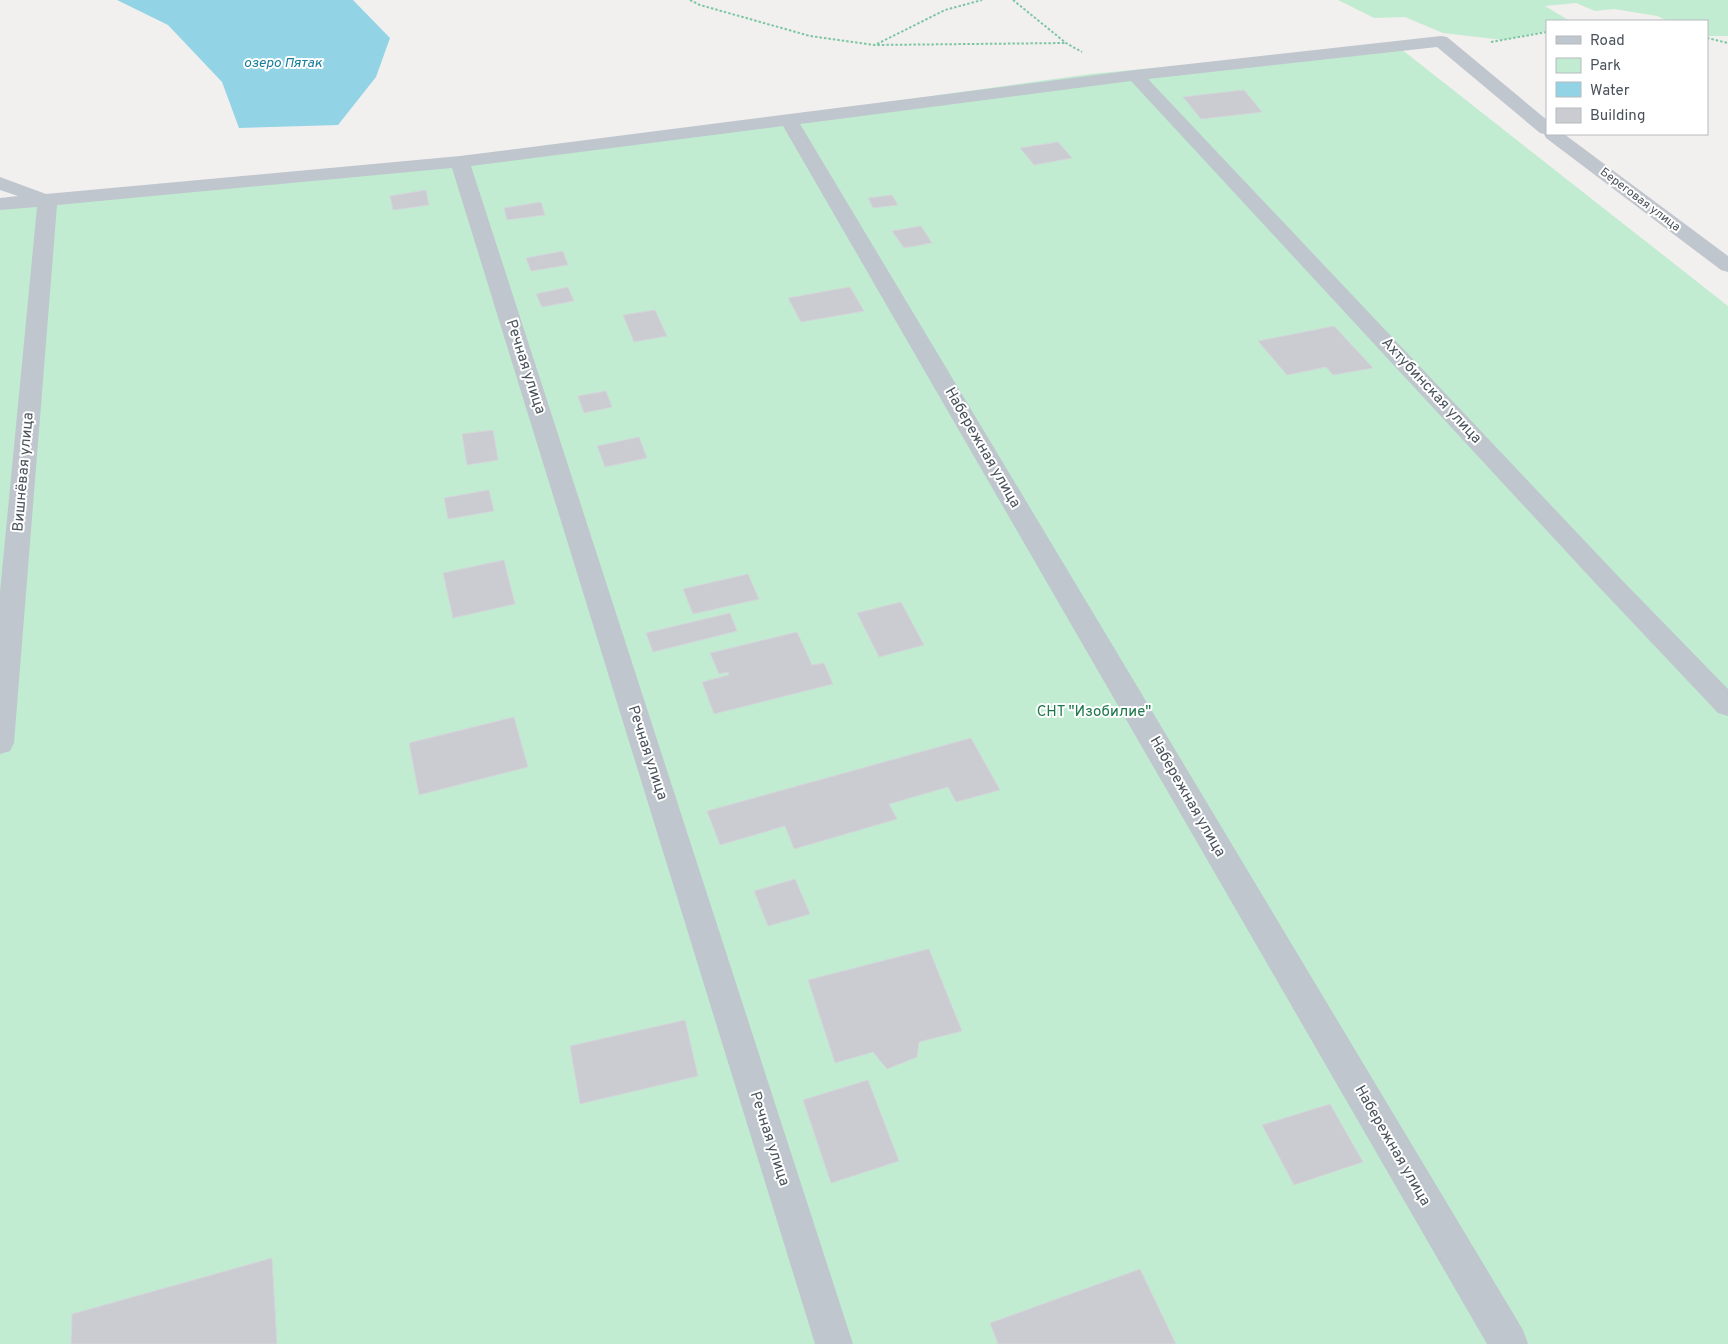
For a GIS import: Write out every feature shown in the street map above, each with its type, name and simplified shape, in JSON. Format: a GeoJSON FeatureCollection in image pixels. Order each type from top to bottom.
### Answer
{"type":"FeatureCollection","features":[{"type":"Feature","properties":{"kind":"street"},"geometry":{"type":"LineString","coordinates":[[0,204],[460,162],[1135,75],[1441,41],[1546,128]]}},
{"type":"Feature","properties":{"kind":"street","name":"Ахтубинская улица"},"geometry":{"type":"LineString","coordinates":[[1135,75],[1607,580],[1728,706]]}},
{"type":"Feature","properties":{"kind":"street","name":"Набережная улица"},"geometry":{"type":"LineString","coordinates":[[789,120],[1509,1344]]}},
{"type":"Feature","properties":{"kind":"street","name":"Береговая улица"},"geometry":{"type":"LineString","coordinates":[[1554,135],[1728,266]]}},
{"type":"Feature","properties":{"kind":"street","name":"Речная улица"},"geometry":{"type":"LineString","coordinates":[[460,162],[834,1344]]}},
{"type":"Feature","properties":{"kind":"street"},"geometry":{"type":"LineString","coordinates":[[0,183],[47,201]]}},
{"type":"Feature","properties":{"kind":"street","name":"Вишнёвая улица"},"geometry":{"type":"LineString","coordinates":[[0,743],[47,201]]}},
{"type":"Feature","properties":{"kind":"path"},"geometry":{"type":"LineString","coordinates":[[690,0],[700,5],[810,36],[874,45],[1066,43]]}},
{"type":"Feature","properties":{"kind":"path"},"geometry":{"type":"LineString","coordinates":[[874,45],[946,10],[982,0]]}},
{"type":"Feature","properties":{"kind":"path"},"geometry":{"type":"LineString","coordinates":[[1012,0],[1066,43],[1082,52]]}},
{"type":"Feature","properties":{"kind":"path"},"geometry":{"type":"LineString","coordinates":[[1441,41],[1474,44],[1546,32]]}},
{"type":"Feature","properties":{"kind":"path"},"geometry":{"type":"LineString","coordinates":[[1708,38],[1728,43]]}},
{"type":"Feature","properties":{"kind":"green space"},"geometry":{"type":"Polygon","coordinates":[[[1338,0],[1728,0],[1728,36],[1708,36],[1708,20],[1666,20],[1657,16],[1614,9],[1595,11],[1576,3],[1545,6],[1568,20],[1546,20],[1546,31],[1503,40],[1443,33],[1405,17],[1374,18],[1338,0]]]}},
{"type":"Feature","properties":{"kind":"green space","name":"СНТ \"Изобилие\""},"geometry":{"type":"Polygon","coordinates":[[[1396,45],[1728,306],[1728,1344],[0,1344],[0,201],[445,159],[768,119],[1090,74],[1396,45]]]}},
{"type":"Feature","properties":{"kind":"water","name":"озеро Пятак"},"geometry":{"type":"Polygon","coordinates":[[[117,0],[353,0],[390,38],[376,77],[338,125],[239,128],[222,82],[168,25],[117,0]]]}},
{"type":"Feature","properties":{"kind":"building"},"geometry":{"type":"Polygon","coordinates":[[[1244,90],[1262,112],[1201,119],[1183,97],[1244,90]]]}},
{"type":"Feature","properties":{"kind":"building"},"geometry":{"type":"Polygon","coordinates":[[[1058,142],[1072,158],[1034,165],[1020,148],[1058,142]]]}},
{"type":"Feature","properties":{"kind":"building"},"geometry":{"type":"Polygon","coordinates":[[[426,190],[429,205],[393,210],[390,196],[426,190]]]}},
{"type":"Feature","properties":{"kind":"building"},"geometry":{"type":"Polygon","coordinates":[[[892,195],[898,205],[873,208],[868,198],[892,195]]]}},
{"type":"Feature","properties":{"kind":"building"},"geometry":{"type":"Polygon","coordinates":[[[541,202],[545,215],[507,220],[504,208],[541,202]]]}},
{"type":"Feature","properties":{"kind":"building"},"geometry":{"type":"Polygon","coordinates":[[[921,226],[932,243],[904,248],[892,231],[921,226]]]}},
{"type":"Feature","properties":{"kind":"building"},"geometry":{"type":"Polygon","coordinates":[[[563,251],[568,265],[531,271],[526,258],[563,251]]]}},
{"type":"Feature","properties":{"kind":"building"},"geometry":{"type":"Polygon","coordinates":[[[568,287],[574,301],[542,307],[536,294],[568,287]]]}},
{"type":"Feature","properties":{"kind":"building"},"geometry":{"type":"Polygon","coordinates":[[[850,287],[864,311],[801,322],[788,298],[850,287]]]}},
{"type":"Feature","properties":{"kind":"building"},"geometry":{"type":"Polygon","coordinates":[[[655,310],[667,336],[634,342],[623,315],[655,310]]]}},
{"type":"Feature","properties":{"kind":"building"},"geometry":{"type":"Polygon","coordinates":[[[1334,326],[1373,368],[1333,375],[1326,367],[1287,375],[1258,341],[1334,326]]]}},
{"type":"Feature","properties":{"kind":"building"},"geometry":{"type":"Polygon","coordinates":[[[606,391],[612,407],[584,413],[578,396],[606,391]]]}},
{"type":"Feature","properties":{"kind":"building"},"geometry":{"type":"Polygon","coordinates":[[[493,430],[498,460],[467,465],[462,434],[493,430]]]}},
{"type":"Feature","properties":{"kind":"building"},"geometry":{"type":"Polygon","coordinates":[[[639,437],[647,458],[605,467],[597,446],[639,437]]]}},
{"type":"Feature","properties":{"kind":"building"},"geometry":{"type":"Polygon","coordinates":[[[489,490],[494,511],[448,519],[444,498],[489,490]]]}},
{"type":"Feature","properties":{"kind":"building"},"geometry":{"type":"Polygon","coordinates":[[[504,560],[515,604],[453,618],[443,573],[504,560]]]}},
{"type":"Feature","properties":{"kind":"building"},"geometry":{"type":"Polygon","coordinates":[[[748,574],[759,599],[693,614],[683,589],[748,574]]]}},
{"type":"Feature","properties":{"kind":"building"},"geometry":{"type":"Polygon","coordinates":[[[901,602],[924,645],[879,657],[857,613],[901,602]]]}},
{"type":"Feature","properties":{"kind":"building"},"geometry":{"type":"Polygon","coordinates":[[[730,613],[737,631],[653,652],[646,633],[730,613]]]}},
{"type":"Feature","properties":{"kind":"building"},"geometry":{"type":"Polygon","coordinates":[[[797,632],[812,665],[824,663],[833,684],[714,714],[702,682],[729,675],[728,672],[719,674],[710,653],[797,632]]]}},
{"type":"Feature","properties":{"kind":"building"},"geometry":{"type":"Polygon","coordinates":[[[514,717],[528,767],[419,795],[409,743],[514,717]]]}},
{"type":"Feature","properties":{"kind":"building"},"geometry":{"type":"Polygon","coordinates":[[[971,738],[1000,790],[956,802],[948,787],[889,804],[897,819],[794,849],[785,826],[720,845],[707,811],[971,738]]]}},
{"type":"Feature","properties":{"kind":"building"},"geometry":{"type":"Polygon","coordinates":[[[795,879],[810,914],[768,926],[754,891],[795,879]]]}},
{"type":"Feature","properties":{"kind":"building"},"geometry":{"type":"Polygon","coordinates":[[[929,949],[962,1031],[919,1042],[917,1057],[887,1069],[873,1052],[835,1063],[808,980],[929,949]]]}},
{"type":"Feature","properties":{"kind":"building"},"geometry":{"type":"Polygon","coordinates":[[[685,1020],[698,1076],[580,1104],[570,1046],[685,1020]]]}},
{"type":"Feature","properties":{"kind":"building"},"geometry":{"type":"Polygon","coordinates":[[[868,1080],[899,1161],[831,1183],[803,1100],[868,1080]]]}},
{"type":"Feature","properties":{"kind":"building"},"geometry":{"type":"Polygon","coordinates":[[[1330,1104],[1363,1162],[1294,1185],[1262,1125],[1330,1104]]]}},
{"type":"Feature","properties":{"kind":"building"},"geometry":{"type":"Polygon","coordinates":[[[272,1258],[277,1344],[71,1344],[72,1314],[272,1258]]]}},
{"type":"Feature","properties":{"kind":"building"},"geometry":{"type":"Polygon","coordinates":[[[1140,1269],[1176,1344],[998,1344],[990,1323],[1140,1269]]]}}]}
